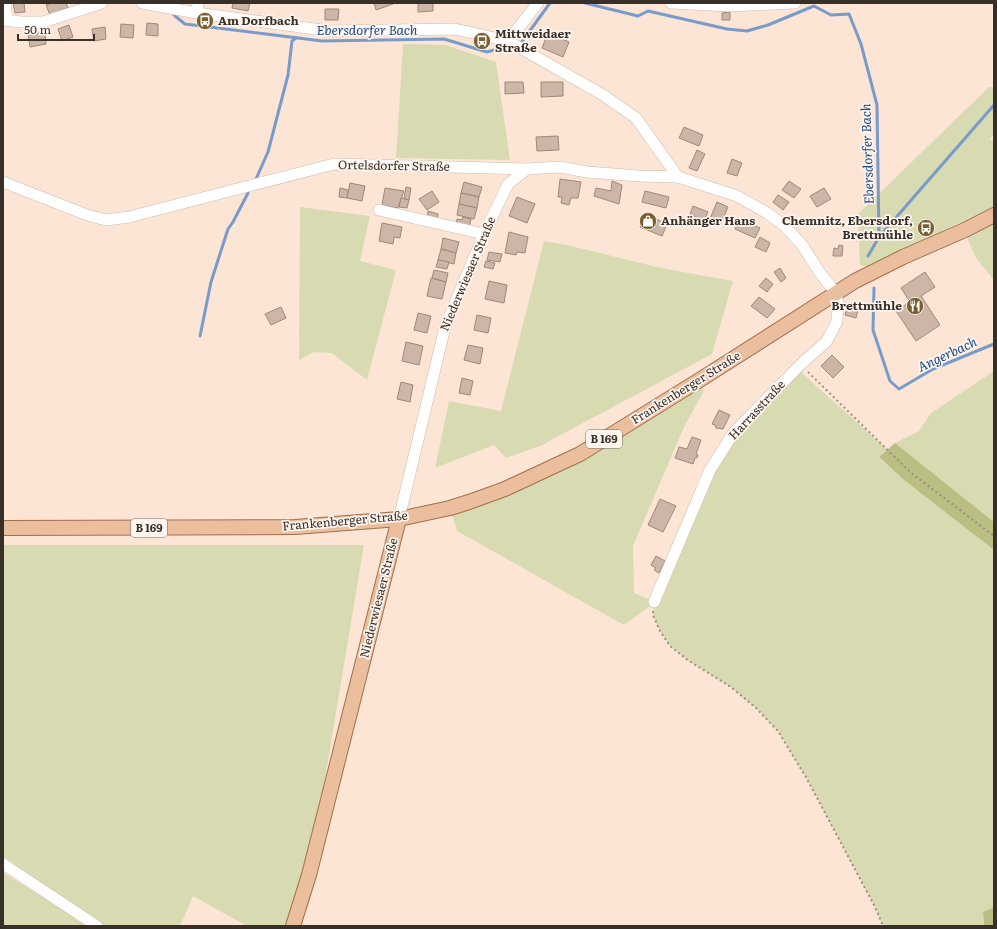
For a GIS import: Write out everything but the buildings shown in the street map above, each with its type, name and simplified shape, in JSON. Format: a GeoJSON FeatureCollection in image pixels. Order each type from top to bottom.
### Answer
{"type":"FeatureCollection","features":[{"type":"Feature","properties":{"kind":"main road","name":"Frankenberger Straße"},"geometry":{"type":"LineString","coordinates":[[3,528],[295,527],[399,519],[450,508],[505,489],[580,454],[705,377],[855,281],[879,268],[967,229],[994,214]]}},
{"type":"Feature","properties":{"kind":"main road","name":"Niederwiesaer Straße"},"geometry":{"type":"LineString","coordinates":[[293,926],[309,875],[399,519]]}},
{"type":"Feature","properties":{"kind":"street"},"geometry":{"type":"LineString","coordinates":[[4,3],[5,21],[43,22],[102,3]]}},
{"type":"Feature","properties":{"kind":"street"},"geometry":{"type":"LineString","coordinates":[[142,3],[177,10],[198,8],[329,31],[455,29],[508,40],[603,95],[636,118],[678,177],[737,196],[767,213],[785,226],[802,245],[820,273],[836,293]]}},
{"type":"Feature","properties":{"kind":"street"},"geometry":{"type":"LineString","coordinates":[[508,40],[538,3]]}},
{"type":"Feature","properties":{"kind":"street"},"geometry":{"type":"LineString","coordinates":[[671,3],[728,6],[795,3]]}},
{"type":"Feature","properties":{"kind":"street","name":"Ortelsdorfer Straße"},"geometry":{"type":"LineString","coordinates":[[3,182],[87,215],[106,220],[128,217],[334,164],[527,168],[560,167],[587,172],[678,177]]}},
{"type":"Feature","properties":{"kind":"street","name":"Niederwiesaer Straße"},"geometry":{"type":"LineString","coordinates":[[399,519],[445,327],[484,234],[508,184],[527,168]]}},
{"type":"Feature","properties":{"kind":"street"},"geometry":{"type":"LineString","coordinates":[[379,210],[484,234]]}},
{"type":"Feature","properties":{"kind":"street","name":"Harrasstraße"},"geometry":{"type":"LineString","coordinates":[[654,602],[710,470],[734,432],[800,365],[826,342],[837,321],[838,304],[836,293]]}},
{"type":"Feature","properties":{"kind":"street"},"geometry":{"type":"LineString","coordinates":[[3,864],[97,926]]}},
{"type":"Feature","properties":{"kind":"path"},"geometry":{"type":"LineString","coordinates":[[800,365],[910,472],[994,536]]}},
{"type":"Feature","properties":{"kind":"path"},"geometry":{"type":"LineString","coordinates":[[654,602],[653,615],[670,646],[688,661],[731,687],[756,708],[778,731],[808,779],[875,907],[883,926]]}},
{"type":"Feature","properties":{"kind":"green space"},"geometry":{"type":"Polygon","coordinates":[[[403,44],[445,45],[496,62],[510,160],[396,158],[403,44]]]}},
{"type":"Feature","properties":{"kind":"green space"},"geometry":{"type":"Polygon","coordinates":[[[989,87],[994,87],[994,134],[990,139],[994,142],[994,280],[976,258],[960,222],[872,268],[860,265],[858,214],[989,87]]]}},
{"type":"Feature","properties":{"kind":"green space"},"geometry":{"type":"Polygon","coordinates":[[[300,207],[370,216],[360,261],[396,270],[367,380],[332,353],[314,352],[299,360],[300,207]]]}},
{"type":"Feature","properties":{"kind":"green space"},"geometry":{"type":"Polygon","coordinates":[[[544,241],[567,245],[661,268],[733,281],[712,354],[540,446],[506,458],[494,445],[435,468],[449,401],[501,411],[544,241]]]}},
{"type":"Feature","properties":{"kind":"green space"},"geometry":{"type":"Polygon","coordinates":[[[800,365],[803,374],[888,450],[879,458],[904,480],[994,550],[994,907],[983,912],[984,926],[883,926],[875,907],[807,779],[778,731],[756,708],[731,687],[689,661],[670,646],[660,631],[653,615],[654,603],[624,625],[457,531],[450,508],[505,489],[698,381],[704,391],[684,427],[633,546],[634,593],[651,600],[710,470],[734,432],[800,365]]]}},
{"type":"Feature","properties":{"kind":"green space"},"geometry":{"type":"Polygon","coordinates":[[[994,371],[994,522],[895,443],[919,431],[931,413],[994,371]]]}},
{"type":"Feature","properties":{"kind":"green space"},"geometry":{"type":"Polygon","coordinates":[[[895,443],[994,522],[994,550],[904,480],[879,457],[895,443]]]}},
{"type":"Feature","properties":{"kind":"green space"},"geometry":{"type":"Polygon","coordinates":[[[3,545],[364,545],[309,875],[293,926],[247,926],[193,896],[180,926],[101,926],[3,856],[3,545]]]}},
{"type":"Feature","properties":{"kind":"green space"},"geometry":{"type":"Polygon","coordinates":[[[3,873],[91,926],[3,926],[3,873]]]}},
{"type":"Feature","properties":{"kind":"green space"},"geometry":{"type":"Polygon","coordinates":[[[994,907],[994,926],[984,926],[983,912],[994,907]]]}},
{"type":"Feature","properties":{"kind":"waterway","name":"Ebersdorfer Bach"},"geometry":{"type":"LineString","coordinates":[[521,43],[550,3]]}},
{"type":"Feature","properties":{"kind":"waterway","name":"Ebersdorfer Bach"},"geometry":{"type":"LineString","coordinates":[[585,3],[638,16],[648,11],[727,29],[747,31],[768,25],[814,6],[831,15],[849,14],[861,44],[877,105],[879,237]]}},
{"type":"Feature","properties":{"kind":"waterway","name":"Ebersdorfer Bach"},"geometry":{"type":"LineString","coordinates":[[171,11],[185,24],[322,41],[444,39],[487,52],[505,47]]}},
{"type":"Feature","properties":{"kind":"waterway"},"geometry":{"type":"LineString","coordinates":[[256,179],[268,152],[288,75],[292,41],[296,38]]}},
{"type":"Feature","properties":{"kind":"waterway","name":"Angerbach"},"geometry":{"type":"LineString","coordinates":[[868,256],[879,237],[994,105]]}},
{"type":"Feature","properties":{"kind":"waterway"},"geometry":{"type":"LineString","coordinates":[[200,336],[211,282],[228,229],[248,193]]}},
{"type":"Feature","properties":{"kind":"waterway","name":"Angerbach"},"geometry":{"type":"LineString","coordinates":[[874,288],[873,330],[890,381],[899,389],[933,369],[994,344]]}},
{"type":"Feature","properties":{"kind":"place","name":"Am Dorfbach"},"geometry":{"type":"Point","coordinates":[205,21]}},
{"type":"Feature","properties":{"kind":"place","name":"Mittweidaer Straße"},"geometry":{"type":"Point","coordinates":[482,41]}},
{"type":"Feature","properties":{"kind":"place","name":"Anhänger Hans"},"geometry":{"type":"Point","coordinates":[648,221]}},
{"type":"Feature","properties":{"kind":"place","name":"Chemnitz, Ebersdorf, Brettmühle"},"geometry":{"type":"Point","coordinates":[926,228]}},
{"type":"Feature","properties":{"kind":"place","name":"Brettmühle"},"geometry":{"type":"Point","coordinates":[915,306]}}]}
